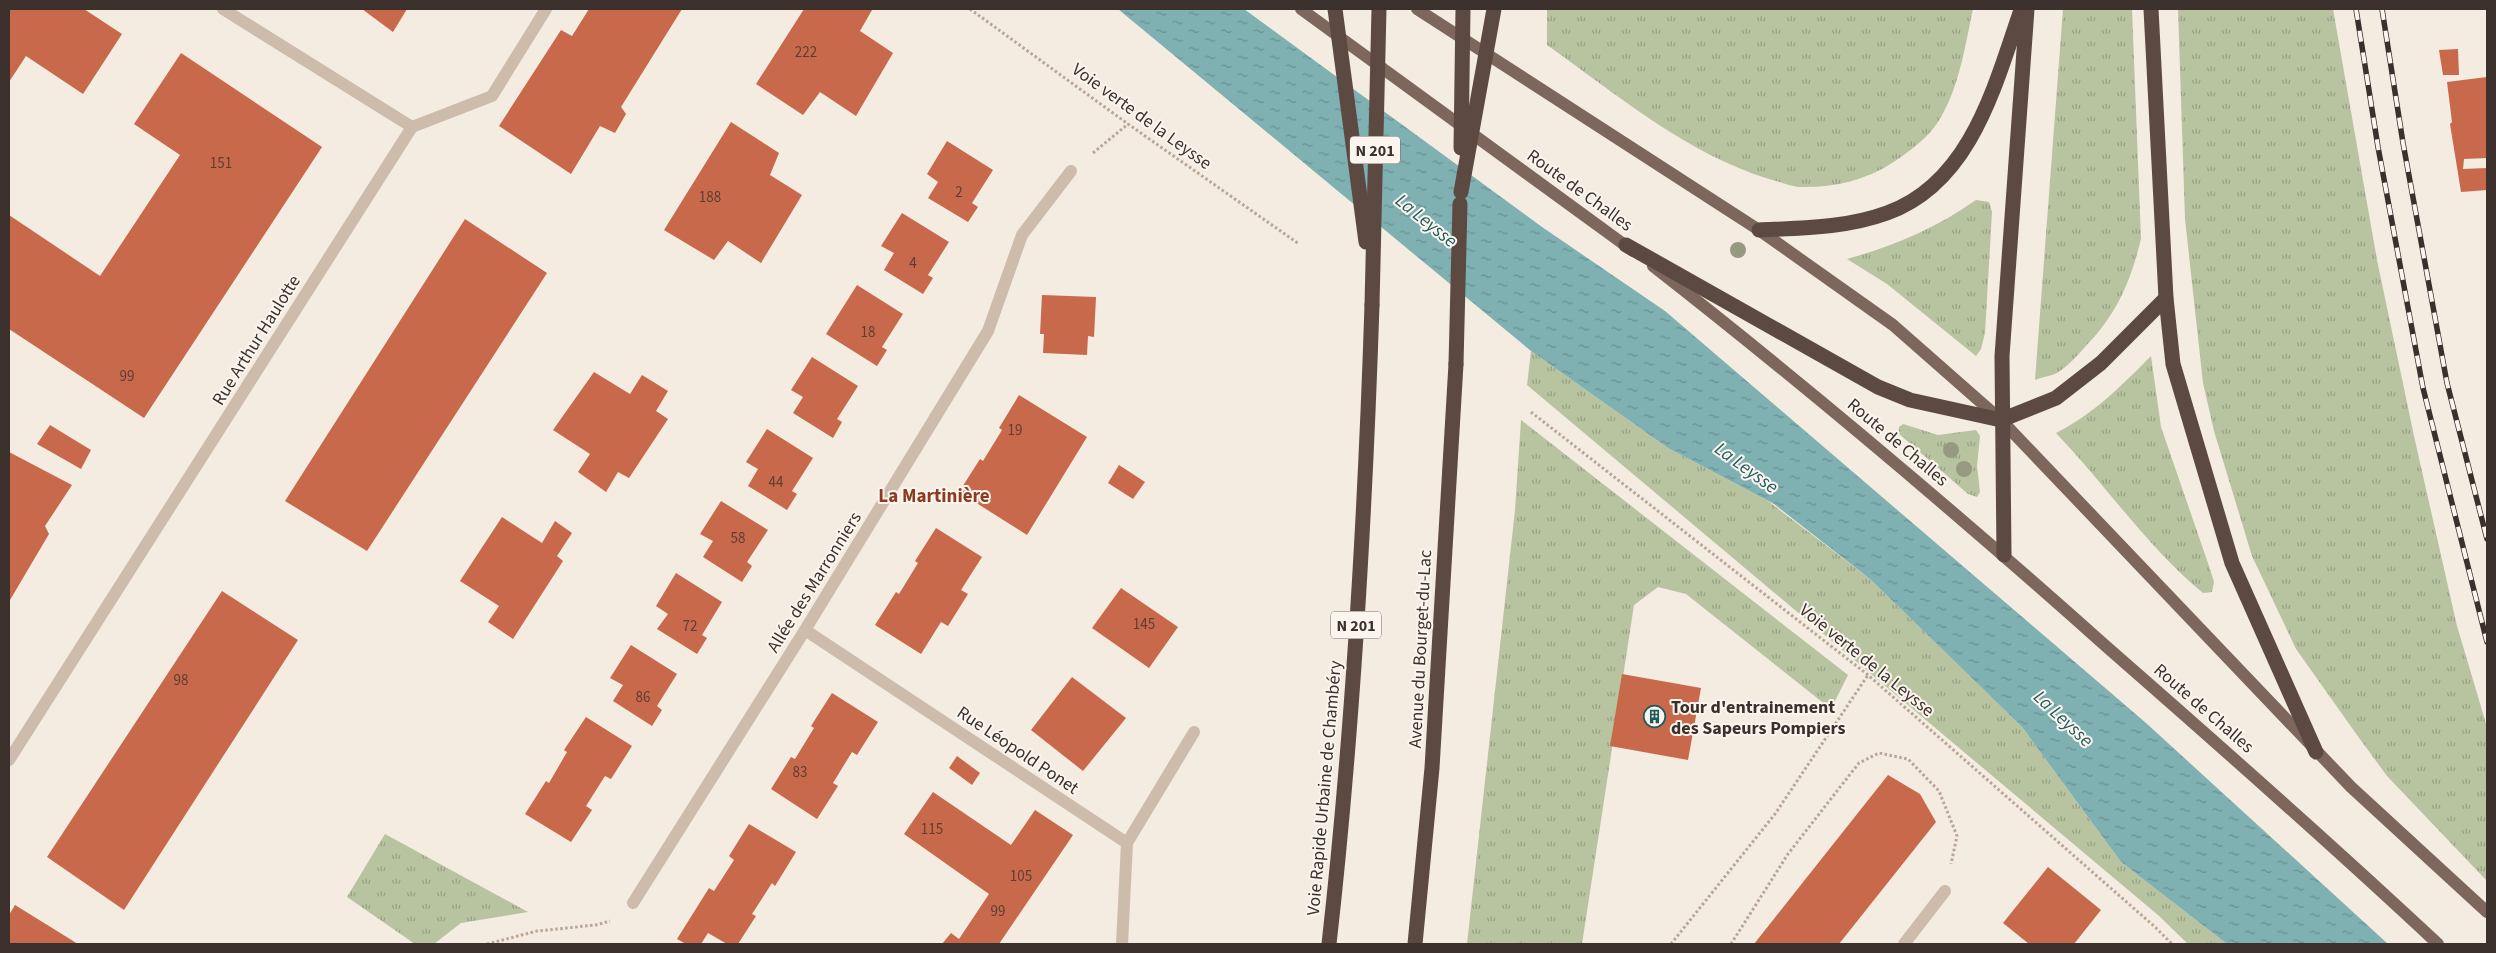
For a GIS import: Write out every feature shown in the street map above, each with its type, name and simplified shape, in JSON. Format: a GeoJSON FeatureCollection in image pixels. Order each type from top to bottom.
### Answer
{"type":"FeatureCollection","features":[{"type":"Feature","properties":{"kind":"highway"},"geometry":{"type":"LineString","coordinates":[[1335,9],[1372,298]]}},
{"type":"Feature","properties":{"kind":"highway","name":"N 201"},"geometry":{"type":"LineString","coordinates":[[1372,298],[1379,9]]}},
{"type":"Feature","properties":{"kind":"highway"},"geometry":{"type":"LineString","coordinates":[[1460,198],[1463,9]]}},
{"type":"Feature","properties":{"kind":"highway"},"geometry":{"type":"LineString","coordinates":[[1460,198],[1494,9]]}},
{"type":"Feature","properties":{"kind":"highway"},"geometry":{"type":"LineString","coordinates":[[1759,230],[1834,226],[1871,218],[1907,203],[1938,179],[1962,152],[1978,124],[1995,85],[2022,9]]}},
{"type":"Feature","properties":{"kind":"highway"},"geometry":{"type":"LineString","coordinates":[[2004,555],[2002,356],[2027,9]]}},
{"type":"Feature","properties":{"kind":"highway"},"geometry":{"type":"LineString","coordinates":[[2151,9],[2166,298],[2173,364],[2232,563],[2316,752]]}},
{"type":"Feature","properties":{"kind":"highway","name":"Avenue du Bourget-du-Lac"},"geometry":{"type":"LineString","coordinates":[[1416,940],[1432,768],[1456,364],[1460,198]]}},
{"type":"Feature","properties":{"kind":"highway"},"geometry":{"type":"LineString","coordinates":[[1626,245],[1878,387],[1910,400],[2002,420],[2056,398],[2101,363],[2166,298]]}},
{"type":"Feature","properties":{"kind":"highway","name":"Voie Rapide Urbaine de Chambéry"},"geometry":{"type":"LineString","coordinates":[[1329,944],[1357,620],[1366,469],[1372,298]]}},
{"type":"Feature","properties":{"kind":"main road","name":"Route de Challes"},"geometry":{"type":"LineString","coordinates":[[1301,9],[1626,245],[1766,354],[2004,555],[2317,832],[2438,944]]}},
{"type":"Feature","properties":{"kind":"main road"},"geometry":{"type":"LineString","coordinates":[[1417,9],[1759,230],[1893,325],[2002,420],[2316,752],[2351,787],[2487,912]]}},
{"type":"Feature","properties":{"kind":"street"},"geometry":{"type":"LineString","coordinates":[[223,9],[412,126],[492,96],[546,9]]}},
{"type":"Feature","properties":{"kind":"street","name":"Rue Arthur Haulotte"},"geometry":{"type":"LineString","coordinates":[[9,760],[412,126]]}},
{"type":"Feature","properties":{"kind":"street","name":"Allée des Marronniers"},"geometry":{"type":"LineString","coordinates":[[633,903],[805,630],[988,331],[1022,235],[1071,171]]}},
{"type":"Feature","properties":{"kind":"street","name":"Rue Léopold Ponet"},"geometry":{"type":"LineString","coordinates":[[805,630],[1127,843]]}},
{"type":"Feature","properties":{"kind":"street"},"geometry":{"type":"LineString","coordinates":[[1122,944],[1127,843],[1194,732]]}},
{"type":"Feature","properties":{"kind":"street"},"geometry":{"type":"LineString","coordinates":[[1904,944],[1946,891]]}},
{"type":"Feature","properties":{"kind":"path","name":"Voie verte de la Leysse"},"geometry":{"type":"LineString","coordinates":[[970,9],[1298,244]]}},
{"type":"Feature","properties":{"kind":"path"},"geometry":{"type":"LineString","coordinates":[[1071,171],[1128,124]]}},
{"type":"Feature","properties":{"kind":"path","name":"Voie verte de la Leysse"},"geometry":{"type":"LineString","coordinates":[[1531,412],[1868,675],[2172,944]]}},
{"type":"Feature","properties":{"kind":"path"},"geometry":{"type":"LineString","coordinates":[[1670,944],[1775,814],[1868,675]]}},
{"type":"Feature","properties":{"kind":"path"},"geometry":{"type":"LineString","coordinates":[[1732,944],[1788,854],[1838,789],[1859,763],[1880,753],[1908,759],[1939,791],[1957,836],[1946,891]]}},
{"type":"Feature","properties":{"kind":"path"},"geometry":{"type":"LineString","coordinates":[[486,944],[537,930],[596,925],[625,916],[633,903]]}},
{"type":"Feature","properties":{"kind":"green space"},"geometry":{"type":"Polygon","coordinates":[[[1547,9],[1973,9],[1961,65],[1953,91],[1941,117],[1925,137],[1899,158],[1859,179],[1835,185],[1798,187],[1739,168],[1709,154],[1681,139],[1626,102],[1547,45],[1547,9]]]}},
{"type":"Feature","properties":{"kind":"green space"},"geometry":{"type":"Polygon","coordinates":[[[2063,9],[2132,9],[2141,239],[2127,284],[2106,322],[2065,367],[2055,374],[2035,380],[2063,9]]]}},
{"type":"Feature","properties":{"kind":"green space"},"geometry":{"type":"Polygon","coordinates":[[[2178,9],[2333,9],[2377,260],[2414,436],[2457,626],[2487,727],[2487,881],[2387,776],[2357,735],[2296,649],[2252,556],[2214,431],[2203,383],[2185,219],[2178,9]]]}},
{"type":"Feature","properties":{"kind":"green space"},"geometry":{"type":"Polygon","coordinates":[[[1976,200],[1989,202],[1992,212],[1985,333],[1981,349],[1976,356],[1887,284],[1847,259],[1881,248],[1930,228],[1976,200]]]}},
{"type":"Feature","properties":{"kind":"green space"},"geometry":{"type":"Polygon","coordinates":[[[1531,351],[1668,448],[1768,501],[1870,579],[2022,727],[2121,862],[2227,944],[2188,944],[2158,915],[1527,385],[1531,351]]]}},
{"type":"Feature","properties":{"kind":"green space"},"geometry":{"type":"Polygon","coordinates":[[[2151,356],[2161,427],[2210,569],[2214,582],[2212,592],[2203,593],[2163,556],[2056,433],[2095,408],[2118,389],[2151,356]]]}},
{"type":"Feature","properties":{"kind":"green space"},"geometry":{"type":"Polygon","coordinates":[[[1521,420],[1848,675],[1831,709],[1686,594],[1658,587],[1634,605],[1582,944],[1467,944],[1515,510],[1521,420]]]}},
{"type":"Feature","properties":{"kind":"green space"},"geometry":{"type":"Polygon","coordinates":[[[1903,424],[1938,435],[1976,430],[1980,436],[1977,466],[1980,492],[1977,497],[1968,494],[1898,433],[1899,427],[1903,424]]]}},
{"type":"Feature","properties":{"kind":"green space"},"geometry":{"type":"Polygon","coordinates":[[[385,834],[528,912],[461,923],[434,944],[415,944],[347,897],[385,834]]]}},
{"type":"Feature","properties":{"kind":"water","name":"La Leysse"},"geometry":{"type":"Polygon","coordinates":[[[1118,9],[1244,9],[1542,227],[1665,311],[2146,723],[2388,944],[2227,944],[2121,862],[2022,727],[1870,579],[1774,504],[1668,448],[1531,351],[1118,9]]]}},
{"type":"Feature","properties":{"kind":"building"},"geometry":{"type":"Polygon","coordinates":[[[9,9],[84,9],[122,34],[83,94],[26,56],[9,82],[9,9]]]}},
{"type":"Feature","properties":{"kind":"building"},"geometry":{"type":"Polygon","coordinates":[[[362,9],[407,9],[393,32],[362,9]]]}},
{"type":"Feature","properties":{"kind":"building"},"geometry":{"type":"Polygon","coordinates":[[[589,9],[682,9],[621,107],[626,114],[615,133],[600,126],[571,174],[499,126],[561,30],[572,36],[589,9]]]}},
{"type":"Feature","properties":{"kind":"building"},"geometry":{"type":"Polygon","coordinates":[[[804,9],[870,9],[872,10],[860,31],[893,53],[856,116],[820,92],[803,115],[756,84],[804,9]]]}},
{"type":"Feature","properties":{"kind":"building"},"geometry":{"type":"Polygon","coordinates":[[[2458,49],[2459,75],[2443,75],[2439,50],[2458,49]]]}},
{"type":"Feature","properties":{"kind":"building"},"geometry":{"type":"Polygon","coordinates":[[[181,53],[322,147],[144,418],[9,329],[9,215],[100,276],[180,155],[134,124],[181,53]]]}},
{"type":"Feature","properties":{"kind":"building"},"geometry":{"type":"Polygon","coordinates":[[[2487,77],[2487,158],[2464,159],[2463,169],[2487,168],[2487,190],[2461,192],[2450,124],[2452,122],[2447,82],[2487,77]]]}},
{"type":"Feature","properties":{"kind":"building"},"geometry":{"type":"Polygon","coordinates":[[[731,122],[779,153],[770,175],[802,195],[761,263],[728,241],[714,260],[664,230],[731,122]]]}},
{"type":"Feature","properties":{"kind":"building"},"geometry":{"type":"Polygon","coordinates":[[[947,141],[993,170],[972,203],[978,207],[968,222],[928,198],[938,182],[927,174],[947,141]]]}},
{"type":"Feature","properties":{"kind":"building"},"geometry":{"type":"Polygon","coordinates":[[[902,213],[949,242],[928,275],[933,278],[923,294],[884,270],[894,253],[881,246],[902,213]]]}},
{"type":"Feature","properties":{"kind":"building"},"geometry":{"type":"Polygon","coordinates":[[[465,219],[547,273],[367,551],[285,501],[465,219]]]}},
{"type":"Feature","properties":{"kind":"building"},"geometry":{"type":"Polygon","coordinates":[[[857,285],[903,314],[882,347],[887,350],[877,366],[826,334],[857,285]]]}},
{"type":"Feature","properties":{"kind":"building"},"geometry":{"type":"Polygon","coordinates":[[[1042,295],[1096,297],[1094,337],[1088,336],[1087,355],[1043,353],[1044,334],[1040,334],[1042,295]]]}},
{"type":"Feature","properties":{"kind":"building"},"geometry":{"type":"Polygon","coordinates":[[[812,357],[858,386],[837,419],[842,422],[833,438],[793,413],[803,397],[791,390],[812,357]]]}},
{"type":"Feature","properties":{"kind":"building"},"geometry":{"type":"Polygon","coordinates":[[[594,372],[630,394],[642,375],[668,391],[656,411],[668,419],[629,478],[618,472],[606,492],[578,472],[590,454],[553,430],[594,372]]]}},
{"type":"Feature","properties":{"kind":"building"},"geometry":{"type":"Polygon","coordinates":[[[1019,395],[1087,437],[1027,535],[959,492],[980,459],[983,461],[1002,430],[999,428],[1019,395]]]}},
{"type":"Feature","properties":{"kind":"building"},"geometry":{"type":"Polygon","coordinates":[[[50,425],[91,450],[81,469],[37,444],[50,425]]]}},
{"type":"Feature","properties":{"kind":"building"},"geometry":{"type":"Polygon","coordinates":[[[767,429],[813,458],[792,491],[797,494],[787,510],[748,486],[758,469],[746,462],[767,429]]]}},
{"type":"Feature","properties":{"kind":"building"},"geometry":{"type":"Polygon","coordinates":[[[9,452],[72,485],[45,526],[49,534],[10,600],[9,452]]]}},
{"type":"Feature","properties":{"kind":"building"},"geometry":{"type":"Polygon","coordinates":[[[1119,465],[1145,482],[1133,499],[1108,483],[1119,465]]]}},
{"type":"Feature","properties":{"kind":"building"},"geometry":{"type":"Polygon","coordinates":[[[721,501],[768,530],[747,562],[752,566],[742,582],[703,557],[713,541],[700,534],[721,501]]]}},
{"type":"Feature","properties":{"kind":"building"},"geometry":{"type":"Polygon","coordinates":[[[502,517],[542,543],[555,521],[572,533],[557,556],[563,561],[513,639],[488,622],[499,606],[460,581],[502,517]]]}},
{"type":"Feature","properties":{"kind":"building"},"geometry":{"type":"Polygon","coordinates":[[[936,528],[982,557],[961,590],[968,594],[948,626],[941,622],[921,654],[875,625],[896,592],[899,594],[918,563],[915,561],[936,528]]]}},
{"type":"Feature","properties":{"kind":"building"},"geometry":{"type":"Polygon","coordinates":[[[676,573],[722,602],[702,635],[707,638],[697,654],[657,629],[668,614],[656,606],[676,573]]]}},
{"type":"Feature","properties":{"kind":"building"},"geometry":{"type":"Polygon","coordinates":[[[1121,588],[1178,627],[1149,668],[1092,628],[1121,588]]]}},
{"type":"Feature","properties":{"kind":"building"},"geometry":{"type":"Polygon","coordinates":[[[222,591],[298,640],[124,910],[47,857],[222,591]]]}},
{"type":"Feature","properties":{"kind":"building"},"geometry":{"type":"Polygon","coordinates":[[[631,645],[677,674],[657,706],[662,710],[652,726],[613,701],[623,685],[610,678],[631,645]]]}},
{"type":"Feature","properties":{"kind":"building","name":"Tour d'entrainement des Sapeurs Pompiers"},"geometry":{"type":"Polygon","coordinates":[[[1622,674],[1701,688],[1688,760],[1610,746],[1622,674]]]}},
{"type":"Feature","properties":{"kind":"building"},"geometry":{"type":"Polygon","coordinates":[[[1072,677],[1126,718],[1083,771],[1031,730],[1072,677]]]}},
{"type":"Feature","properties":{"kind":"building"},"geometry":{"type":"Polygon","coordinates":[[[832,693],[878,722],[857,755],[852,752],[833,783],[838,786],[817,819],[771,789],[791,757],[795,759],[814,728],[811,726],[832,693]]]}},
{"type":"Feature","properties":{"kind":"building"},"geometry":{"type":"Polygon","coordinates":[[[586,717],[632,746],[611,779],[605,776],[586,806],[592,810],[571,842],[525,814],[546,781],[549,783],[567,752],[564,750],[586,717]]]}},
{"type":"Feature","properties":{"kind":"building"},"geometry":{"type":"Polygon","coordinates":[[[957,756],[980,773],[972,785],[949,768],[957,756]]]}},
{"type":"Feature","properties":{"kind":"building"},"geometry":{"type":"Polygon","coordinates":[[[1888,775],[1920,794],[1936,822],[1839,944],[1754,944],[1888,775]]]}},
{"type":"Feature","properties":{"kind":"building"},"geometry":{"type":"Polygon","coordinates":[[[933,792],[1011,845],[1035,810],[1073,835],[999,944],[942,944],[951,933],[959,939],[989,894],[904,834],[933,792]]]}},
{"type":"Feature","properties":{"kind":"building"},"geometry":{"type":"Polygon","coordinates":[[[749,824],[796,852],[775,886],[772,883],[752,914],[756,916],[738,944],[727,944],[708,933],[701,944],[686,944],[677,939],[709,888],[714,891],[734,860],[729,856],[749,824]]]}},
{"type":"Feature","properties":{"kind":"building"},"geometry":{"type":"Polygon","coordinates":[[[2048,867],[2101,910],[2074,944],[2029,944],[2003,923],[2048,867]]]}},
{"type":"Feature","properties":{"kind":"building"},"geometry":{"type":"Polygon","coordinates":[[[15,905],[78,944],[9,944],[9,915],[15,905]]]}},
{"type":"Feature","properties":{"kind":"railway"},"geometry":{"type":"LineString","coordinates":[[2356,9],[2378,147],[2423,388],[2487,642]]}},
{"type":"Feature","properties":{"kind":"railway"},"geometry":{"type":"LineString","coordinates":[[2382,9],[2403,143],[2447,383],[2487,539]]}},
{"type":"Feature","properties":{"kind":"place","name":"Tour d'entrainement des Sapeurs Pompiers"},"geometry":{"type":"Point","coordinates":[1655,717]}},
{"type":"Feature","properties":{"kind":"district","name":"La Martinière"},"geometry":{"type":"Point","coordinates":[934,495]}}]}
